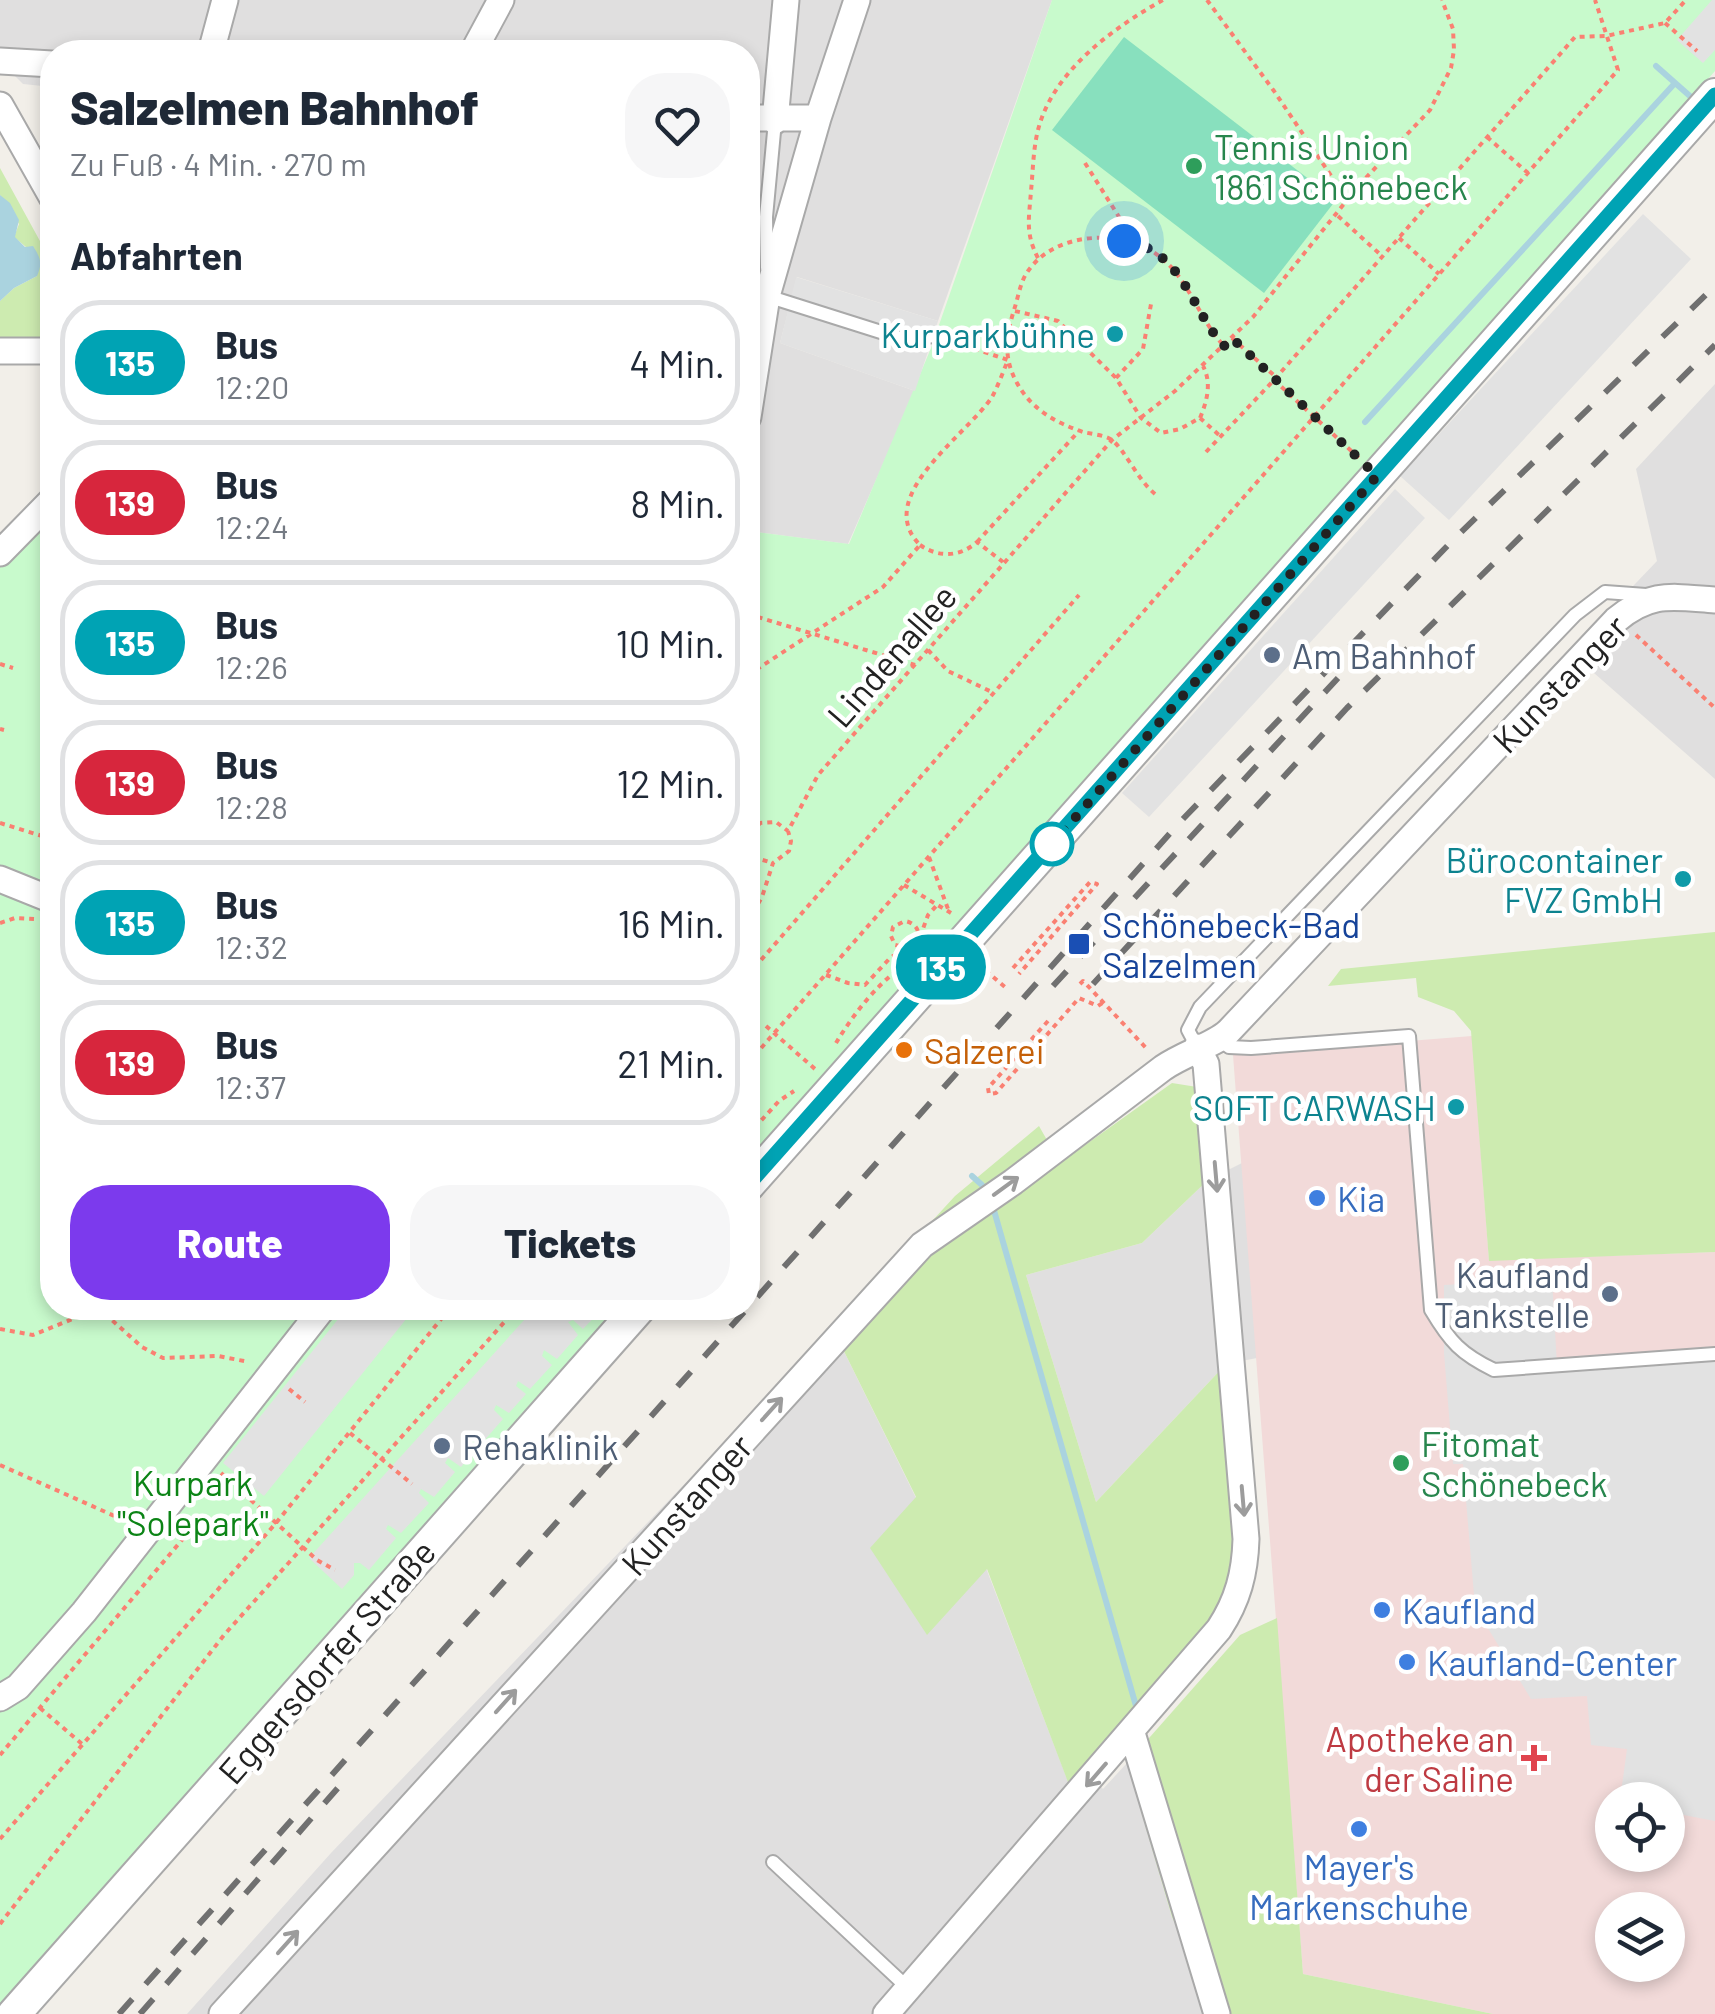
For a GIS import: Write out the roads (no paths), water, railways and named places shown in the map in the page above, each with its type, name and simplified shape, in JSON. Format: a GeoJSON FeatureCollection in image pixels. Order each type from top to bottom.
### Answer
{"type":"FeatureCollection","features":[{"type":"Feature","properties":{"kind":"street"},"geometry":{"type":"LineString","coordinates":[[215,40],[226,0]]}},
{"type":"Feature","properties":{"kind":"street"},"geometry":{"type":"LineString","coordinates":[[479,40],[501,0]]}},
{"type":"Feature","properties":{"kind":"street"},"geometry":{"type":"LineString","coordinates":[[775,120],[786,0]]}},
{"type":"Feature","properties":{"kind":"street"},"geometry":{"type":"LineString","coordinates":[[760,344],[768,296],[818,118],[857,0]]}},
{"type":"Feature","properties":{"kind":"street"},"geometry":{"type":"LineString","coordinates":[[0,61],[40,63]]}},
{"type":"Feature","properties":{"kind":"street"},"geometry":{"type":"LineString","coordinates":[[760,1171],[1715,95]]}},
{"type":"Feature","properties":{"kind":"street"},"geometry":{"type":"LineString","coordinates":[[3,115],[40,177]]}},
{"type":"Feature","properties":{"kind":"street"},"geometry":{"type":"LineString","coordinates":[[760,119],[818,118]]}},
{"type":"Feature","properties":{"kind":"street"},"geometry":{"type":"LineString","coordinates":[[0,351],[40,351]]}},
{"type":"Feature","properties":{"kind":"street"},"geometry":{"type":"LineString","coordinates":[[0,553],[40,512]]}},
{"type":"Feature","properties":{"kind":"street"},"geometry":{"type":"LineString","coordinates":[[1660,596],[1715,600]]}},
{"type":"Feature","properties":{"kind":"street","name":"Kunstanger"},"geometry":{"type":"LineString","coordinates":[[222,2014],[922,1245],[1013,1182],[1163,1068],[1208,1044],[1280,980],[1616,620],[1636,604],[1660,596]]}},
{"type":"Feature","properties":{"kind":"street"},"geometry":{"type":"LineString","coordinates":[[0,878],[40,901]]}},
{"type":"Feature","properties":{"kind":"street","name":"Kunstanger"},"geometry":{"type":"LineString","coordinates":[[886,2014],[1132,1733],[1232,1609],[1245,1564],[1242,1481],[1206,1064],[1208,1044]]}},
{"type":"Feature","properties":{"kind":"street"},"geometry":{"type":"LineString","coordinates":[[0,1698],[18,1687],[84,1612],[314,1320]]}},
{"type":"Feature","properties":{"kind":"street","name":"Eggersdorfer Straße"},"geometry":{"type":"LineString","coordinates":[[14,2014],[627,1320]]}},
{"type":"Feature","properties":{"kind":"street"},"geometry":{"type":"LineString","coordinates":[[1132,1733],[1217,2014]]}},
{"type":"Feature","properties":{"kind":"lane"},"geometry":{"type":"LineString","coordinates":[[775,120],[766,217],[768,296],[903,340],[935,336]]}},
{"type":"Feature","properties":{"kind":"lane","name":"Kunstanger"},"geometry":{"type":"LineString","coordinates":[[1208,1044],[1188,1030],[1200,1007],[1575,615],[1605,592],[1660,596]]}},
{"type":"Feature","properties":{"kind":"lane"},"geometry":{"type":"LineString","coordinates":[[1208,1044],[1251,1048],[1408,1036],[1432,1310],[1446,1336],[1466,1356],[1494,1370],[1715,1354]]}},
{"type":"Feature","properties":{"kind":"lane"},"geometry":{"type":"LineString","coordinates":[[772,1862],[909,1989]]}},
{"type":"Feature","properties":{"kind":"water"},"geometry":{"type":"Polygon","coordinates":[[[0,195],[10,203],[19,220],[15,237],[25,247],[33,246],[40,264],[37,276],[0,301],[0,195]]]}},
{"type":"Feature","properties":{"kind":"waterway"},"geometry":{"type":"LineString","coordinates":[[1656,66],[1691,97]]}},
{"type":"Feature","properties":{"kind":"waterway"},"geometry":{"type":"LineString","coordinates":[[1365,422],[1675,83]]}},
{"type":"Feature","properties":{"kind":"waterway"},"geometry":{"type":"LineString","coordinates":[[972,1176],[982,1185]]}},
{"type":"Feature","properties":{"kind":"waterway"},"geometry":{"type":"LineString","coordinates":[[993,1207],[1136,1706]]}},
{"type":"Feature","properties":{"kind":"railway"},"geometry":{"type":"LineString","coordinates":[[760,1294],[1181,821],[1454,539],[1715,286]]}},
{"type":"Feature","properties":{"kind":"railway"},"geometry":{"type":"LineString","coordinates":[[1093,984],[1347,708],[1715,345]]}},
{"type":"Feature","properties":{"kind":"railway"},"geometry":{"type":"LineString","coordinates":[[1053,986],[1338,678]]}},
{"type":"Feature","properties":{"kind":"railway"},"geometry":{"type":"LineString","coordinates":[[119,2014],[737,1320]]}},
{"type":"Feature","properties":{"kind":"railway"},"geometry":{"type":"LineString","coordinates":[[140,2014],[344,1781]]}},
{"type":"Feature","properties":{"kind":"place","name":"Tennis Union 1861 Schönebeck"},"geometry":{"type":"Point","coordinates":[1194,166]}},
{"type":"Feature","properties":{"kind":"place","name":"Kurparkbühne"},"geometry":{"type":"Point","coordinates":[1115,334]}},
{"type":"Feature","properties":{"kind":"place","name":"Am Bahnhof"},"geometry":{"type":"Point","coordinates":[1272,655]}},
{"type":"Feature","properties":{"kind":"place","name":"Bürocontainer FVZ GmbH"},"geometry":{"type":"Point","coordinates":[1683,879]}},
{"type":"Feature","properties":{"kind":"place","name":"Schönebeck-Bad Salzelmen"},"geometry":{"type":"Point","coordinates":[1079,944]}},
{"type":"Feature","properties":{"kind":"place","name":"Salzerei"},"geometry":{"type":"Point","coordinates":[904,1050]}},
{"type":"Feature","properties":{"kind":"place","name":"SOFT CARWASH"},"geometry":{"type":"Point","coordinates":[1456,1107]}},
{"type":"Feature","properties":{"kind":"place","name":"Kia"},"geometry":{"type":"Point","coordinates":[1317,1198]}},
{"type":"Feature","properties":{"kind":"place","name":"Kaufland Tankstelle"},"geometry":{"type":"Point","coordinates":[1610,1294]}},
{"type":"Feature","properties":{"kind":"place","name":"Rehaklinik"},"geometry":{"type":"Point","coordinates":[442,1446]}},
{"type":"Feature","properties":{"kind":"place","name":"Fitomat Schönebeck"},"geometry":{"type":"Point","coordinates":[1401,1463]}},
{"type":"Feature","properties":{"kind":"place","name":"Kaufland"},"geometry":{"type":"Point","coordinates":[1382,1610]}},
{"type":"Feature","properties":{"kind":"place","name":"Kaufland-Center"},"geometry":{"type":"Point","coordinates":[1407,1662]}},
{"type":"Feature","properties":{"kind":"place","name":"Apotheke an der Saline"},"geometry":{"type":"Point","coordinates":[1534,1758]}},
{"type":"Feature","properties":{"kind":"place","name":"Mayer's Markenschuhe"},"geometry":{"type":"Point","coordinates":[1359,1829]}},
{"type":"Feature","properties":{"kind":"park label","name":"Kurpark \"Solepark\""},"geometry":{"type":"Point","coordinates":[193,1502]}}]}
